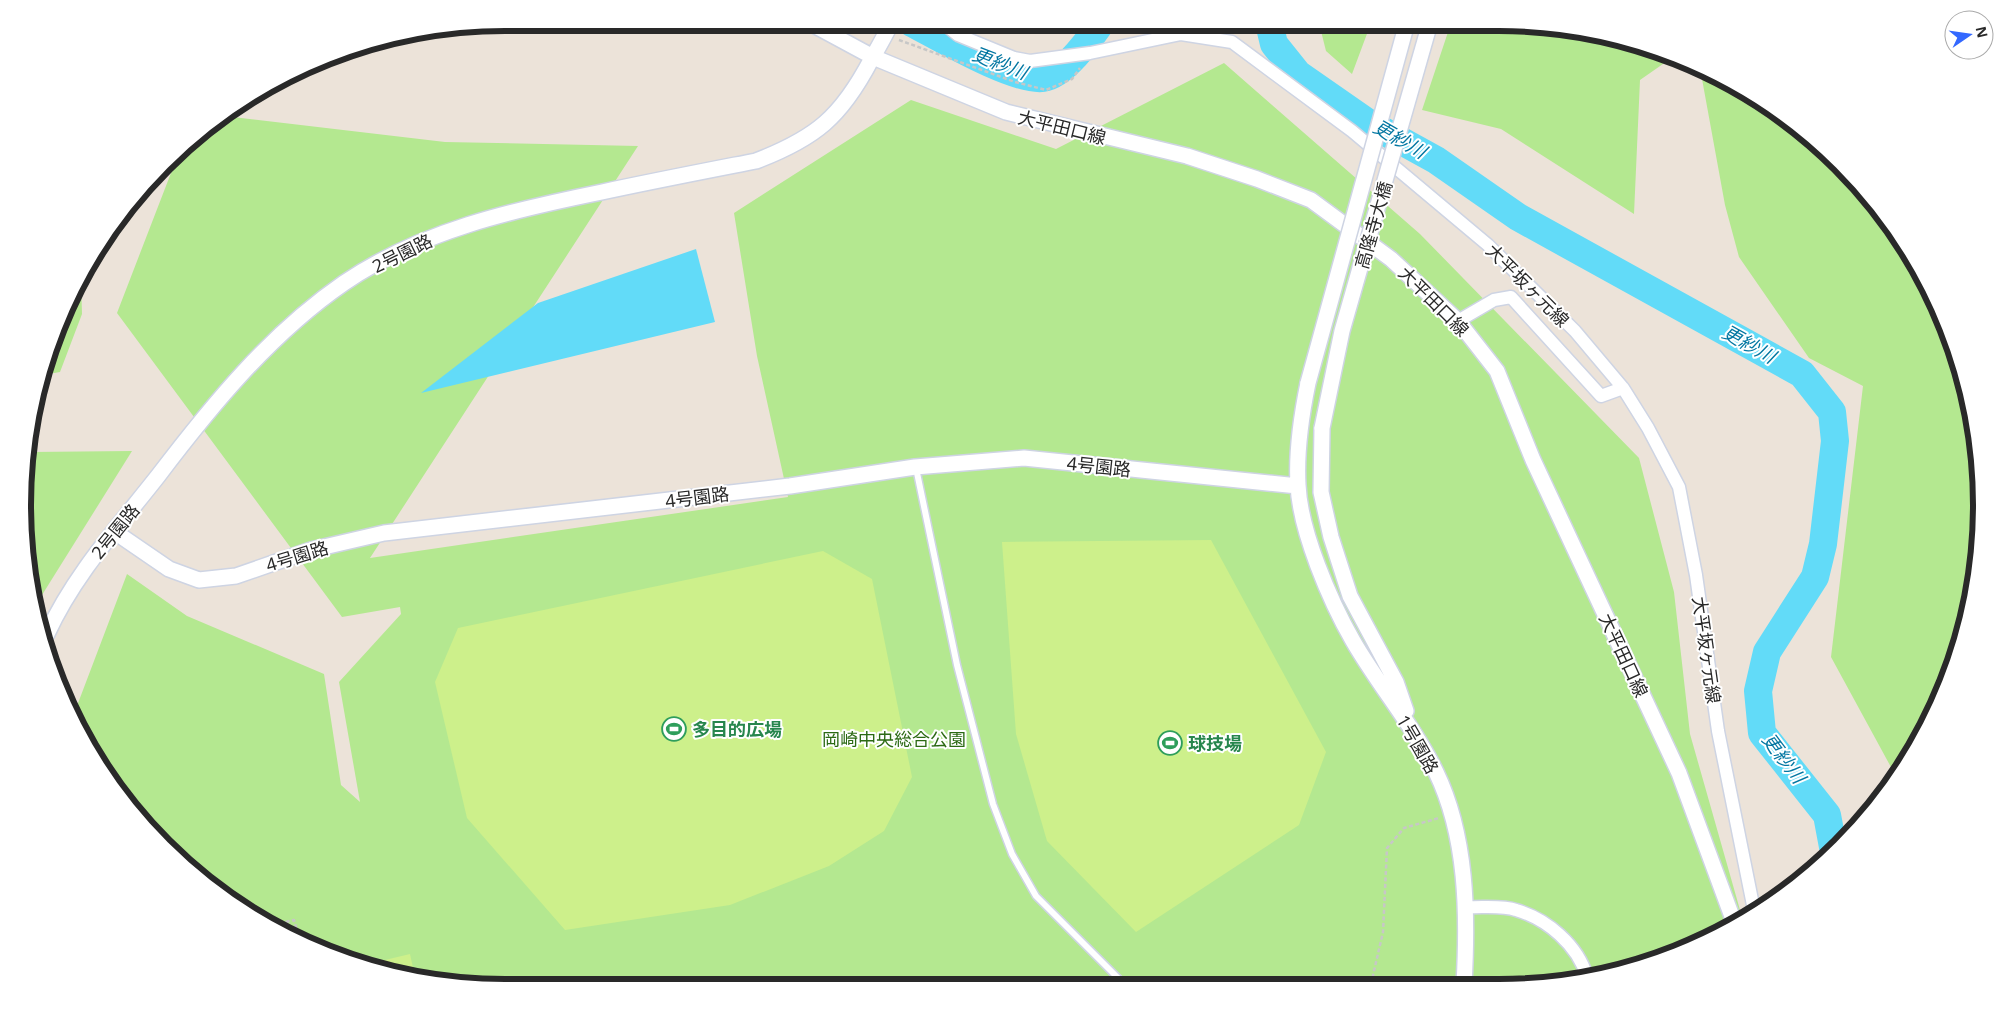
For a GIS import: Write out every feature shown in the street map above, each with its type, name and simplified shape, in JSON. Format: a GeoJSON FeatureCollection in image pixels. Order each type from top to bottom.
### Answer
{"type":"FeatureCollection","features":[{"type":"Feature","properties":{"kind":"street","name":"大平田口線"},"geometry":{"type":"LineString","coordinates":[[825,31],[872,57],[1006,112],[1186,156],[1257,179],[1311,200],[1392,259],[1458,321],[1497,372],[1537,469],[1679,772],[1732,917]]}},
{"type":"Feature","properties":{"kind":"street","name":"2号園路"},"geometry":{"type":"LineString","coordinates":[[48,632],[82,572],[183,444],[259,355],[295,321],[345,282],[395,254],[454,229],[508,212],[756,162],[786,150],[822,128],[840,110],[858,84],[887,31]]}},
{"type":"Feature","properties":{"kind":"street","name":"大平坂ヶ元線"},"geometry":{"type":"LineString","coordinates":[[953,31],[958,35],[1014,58],[1030,61],[1090,53],[1181,34],[1232,42],[1352,131],[1488,245],[1575,331],[1623,388],[1648,428],[1679,487],[1696,575],[1718,731],[1753,905]]}},
{"type":"Feature","properties":{"kind":"street","name":"高隆寺大橋"},"geometry":{"type":"LineString","coordinates":[[1299,430],[1308,383],[1405,31]]}},
{"type":"Feature","properties":{"kind":"street","name":"高隆寺大橋"},"geometry":{"type":"LineString","coordinates":[[1416,736],[1396,682],[1350,596],[1331,537],[1321,492],[1322,428],[1342,331],[1428,31]]}},
{"type":"Feature","properties":{"kind":"street"},"geometry":{"type":"LineString","coordinates":[[1458,321],[1494,300],[1511,298],[1601,396],[1623,388]]}},
{"type":"Feature","properties":{"kind":"street","name":"1号園路"},"geometry":{"type":"LineString","coordinates":[[1299,430],[1298,486],[1305,525],[1321,573],[1352,640],[1416,736],[1436,772],[1452,814],[1461,862],[1465,907],[1464,979]]}},
{"type":"Feature","properties":{"kind":"street","name":"4号園路"},"geometry":{"type":"LineString","coordinates":[[115,532],[169,569],[200,580],[236,576],[312,550],[384,533],[790,486],[916,467],[1024,458],[1298,486]]}},
{"type":"Feature","properties":{"kind":"street"},"geometry":{"type":"LineString","coordinates":[[1465,907],[1515,909],[1548,926],[1572,946],[1584,971]]}},
{"type":"Feature","properties":{"kind":"lane"},"geometry":{"type":"LineString","coordinates":[[916,467],[956,665],[992,804],[1012,854],[1036,896],[1119,979]]}},
{"type":"Feature","properties":{"kind":"path"},"geometry":{"type":"LineString","coordinates":[[892,31],[942,56]]}},
{"type":"Feature","properties":{"kind":"path"},"geometry":{"type":"LineString","coordinates":[[1372,979],[1382,932],[1387,848],[1404,828],[1452,814]]}},
{"type":"Feature","properties":{"kind":"path"},"geometry":{"type":"LineString","coordinates":[[282,923],[294,920],[297,931]]}},
{"type":"Feature","properties":{"kind":"green space"},"geometry":{"type":"Polygon","coordinates":[[[1321,31],[1368,31],[1352,74],[1326,51],[1321,31]]]}},
{"type":"Feature","properties":{"kind":"green space"},"geometry":{"type":"Polygon","coordinates":[[[1448,31],[1530,32],[1561,35],[1622,47],[1666,62],[1640,80],[1634,214],[1501,129],[1422,110],[1448,31]]]}},
{"type":"Feature","properties":{"kind":"green space","name":"岡崎中央総合公園"},"geometry":{"type":"Polygon","coordinates":[[[1224,63],[1420,234],[1639,458],[1674,592],[1690,734],[1741,912],[1709,930],[1651,954],[1591,970],[1530,978],[474,978],[443,975],[382,963],[324,943],[268,915],[217,881],[170,840],[129,793],[111,768],[76,707],[127,574],[187,616],[324,674],[341,785],[360,802],[339,682],[401,614],[400,607],[342,617],[117,313],[173,167],[234,117],[445,142],[638,146],[370,558],[788,497],[757,356],[734,213],[911,100],[1056,149],[1224,63]]]}},
{"type":"Feature","properties":{"kind":"green space"},"geometry":{"type":"Polygon","coordinates":[[[1702,77],[1736,95],[1787,129],[1834,170],[1855,193],[1893,242],[1924,295],[1948,353],[1957,382],[1969,443],[1972,474],[1972,536],[1964,597],[1957,628],[1937,686],[1924,715],[1892,769],[1831,657],[1863,386],[1809,358],[1739,257],[1725,205],[1702,77]]]}},
{"type":"Feature","properties":{"kind":"green space"},"geometry":{"type":"Polygon","coordinates":[[[81,293],[82,314],[60,372],[50,374],[67,324],[81,293]]]}},
{"type":"Feature","properties":{"kind":"green space"},"geometry":{"type":"Polygon","coordinates":[[[132,451],[40,598],[32,536],[31,505],[34,452],[132,451]]]}},
{"type":"Feature","properties":{"kind":"green space","name":"球技場"},"geometry":{"type":"Polygon","coordinates":[[[1211,540],[1326,752],[1299,825],[1136,932],[1047,841],[1016,734],[1002,542],[1211,540]]]}},
{"type":"Feature","properties":{"kind":"green space","name":"多目的広場"},"geometry":{"type":"Polygon","coordinates":[[[823,551],[872,579],[912,777],[884,831],[829,866],[730,905],[565,930],[467,818],[435,682],[458,628],[823,551]]]}},
{"type":"Feature","properties":{"kind":"green space"},"geometry":{"type":"Polygon","coordinates":[[[410,954],[413,970],[382,963],[378,962],[410,954]]]}},
{"type":"Feature","properties":{"kind":"water"},"geometry":{"type":"Polygon","coordinates":[[[696,249],[715,322],[421,393],[538,303],[696,249]]]}},
{"type":"Feature","properties":{"kind":"waterway","name":"更紗川"},"geometry":{"type":"LineString","coordinates":[[927,31],[996,66],[1030,77],[1043,78],[1059,71],[1067,64],[1095,31]]}},
{"type":"Feature","properties":{"kind":"waterway","name":"更紗川"},"geometry":{"type":"LineString","coordinates":[[1271,31],[1274,44],[1298,74],[1367,122],[1436,160],[1518,217],[1802,374],[1832,412],[1835,441],[1823,544],[1815,577],[1767,652],[1758,691],[1762,733],[1827,815],[1832,842]]}},
{"type":"Feature","properties":{"kind":"place","name":"多目的広場"},"geometry":{"type":"Point","coordinates":[674,729]}},
{"type":"Feature","properties":{"kind":"place","name":"球技場"},"geometry":{"type":"Point","coordinates":[1170,743]}}]}
